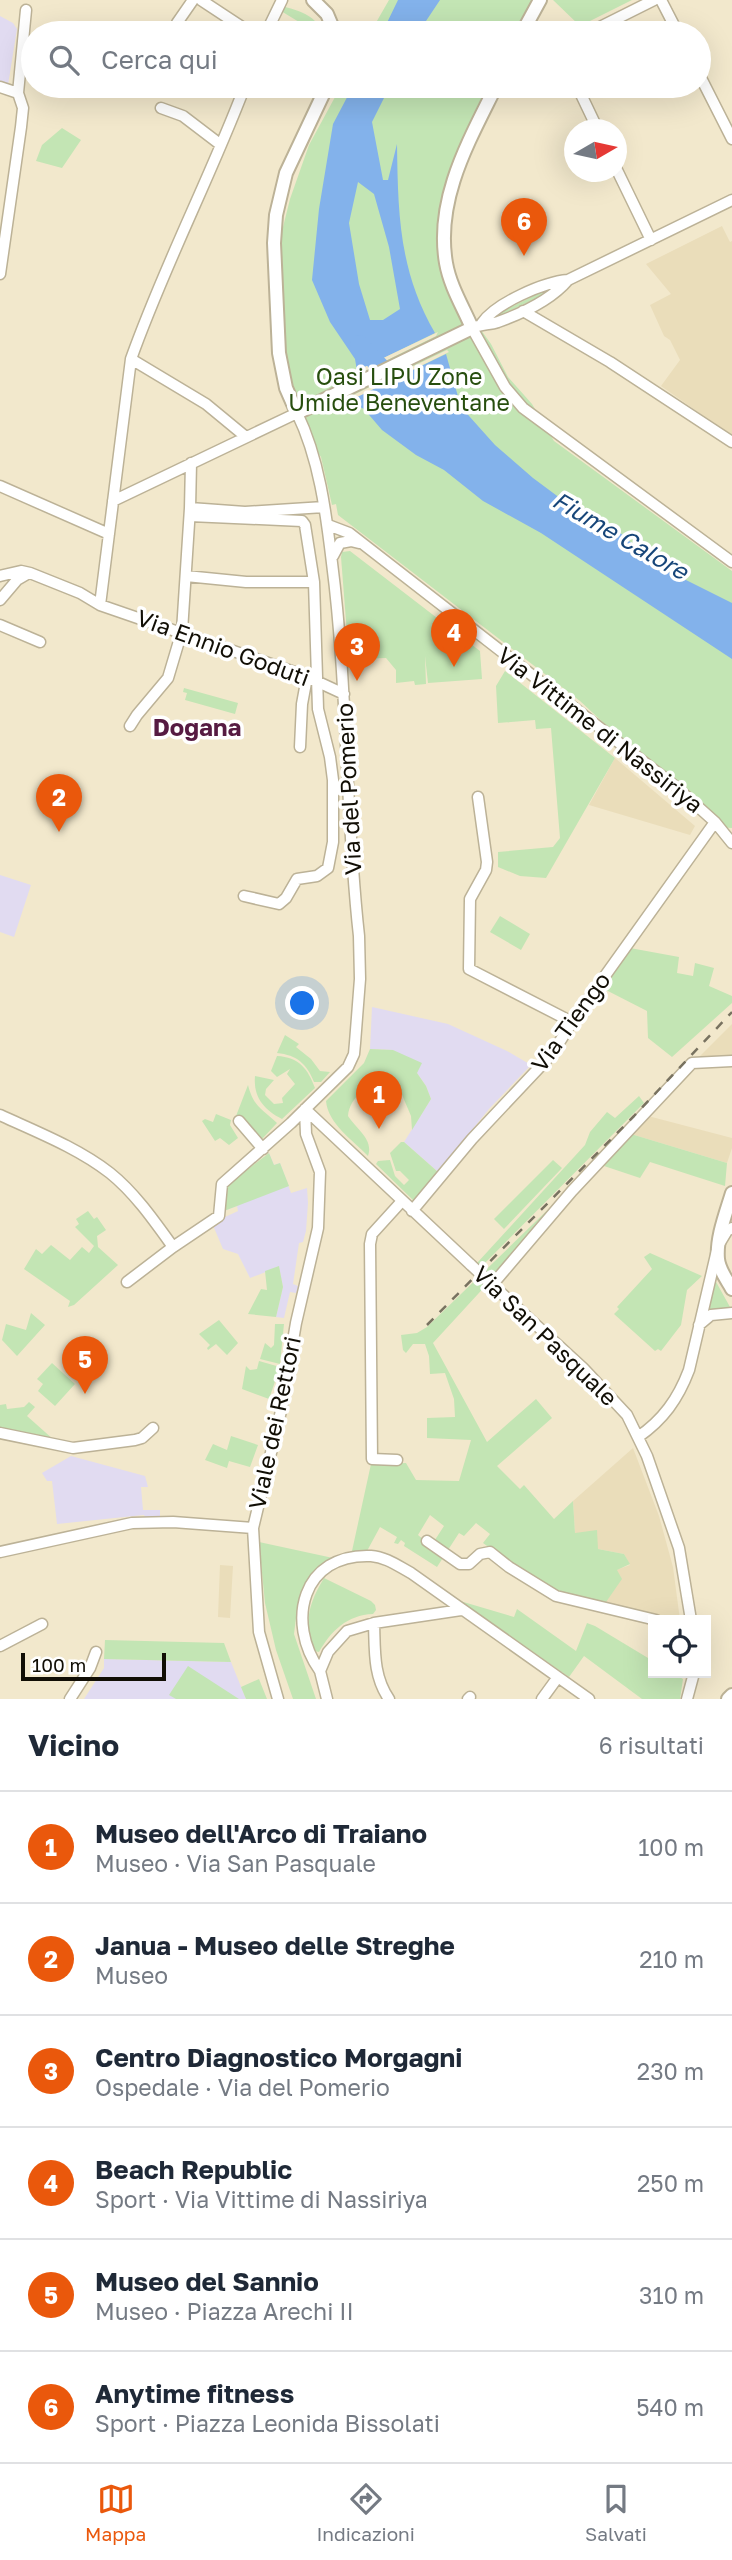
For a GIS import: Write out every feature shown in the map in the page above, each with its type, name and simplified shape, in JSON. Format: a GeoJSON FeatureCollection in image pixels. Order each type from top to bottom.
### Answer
{"type":"FeatureCollection","features":[{"type":"Feature","properties":{"kind":"main road"},"geometry":{"type":"LineString","coordinates":[[313,0],[327,14],[330,21]]}},
{"type":"Feature","properties":{"kind":"main road"},"geometry":{"type":"LineString","coordinates":[[529,21],[540,0]]}},
{"type":"Feature","properties":{"kind":"main road"},"geometry":{"type":"LineString","coordinates":[[321,98],[286,173],[276,215],[274,243],[279,353],[286,388],[297,412],[478,325],[446,263],[444,242],[447,208],[454,177],[490,98]]}},
{"type":"Feature","properties":{"kind":"main road"},"geometry":{"type":"LineString","coordinates":[[732,1193],[718,1246],[720,1267],[732,1289]]}},
{"type":"Feature","properties":{"kind":"main road"},"geometry":{"type":"LineString","coordinates":[[728,1699],[732,1695]]}},
{"type":"Feature","properties":{"kind":"street"},"geometry":{"type":"LineString","coordinates":[[178,21],[192,0]]}},
{"type":"Feature","properties":{"kind":"street"},"geometry":{"type":"LineString","coordinates":[[201,0],[233,21]]}},
{"type":"Feature","properties":{"kind":"street"},"geometry":{"type":"LineString","coordinates":[[272,21],[282,0]]}},
{"type":"Feature","properties":{"kind":"street"},"geometry":{"type":"LineString","coordinates":[[612,21],[654,0]]}},
{"type":"Feature","properties":{"kind":"street"},"geometry":{"type":"LineString","coordinates":[[661,0],[672,21]]}},
{"type":"Feature","properties":{"kind":"street"},"geometry":{"type":"LineString","coordinates":[[25,21],[26,10]]}},
{"type":"Feature","properties":{"kind":"street"},"geometry":{"type":"LineString","coordinates":[[0,274],[22,127],[23,108],[18,93],[21,62]]}},
{"type":"Feature","properties":{"kind":"street"},"geometry":{"type":"LineString","coordinates":[[0,87],[18,93]]}},
{"type":"Feature","properties":{"kind":"street"},"geometry":{"type":"LineString","coordinates":[[100,605],[131,359],[240,98]]}},
{"type":"Feature","properties":{"kind":"street"},"geometry":{"type":"LineString","coordinates":[[583,98],[593,119]]}},
{"type":"Feature","properties":{"kind":"street"},"geometry":{"type":"LineString","coordinates":[[711,98],[732,139]]}},
{"type":"Feature","properties":{"kind":"street"},"geometry":{"type":"LineString","coordinates":[[161,108],[183,116],[220,145]]}},
{"type":"Feature","properties":{"kind":"street"},"geometry":{"type":"LineString","coordinates":[[624,182],[651,240]]}},
{"type":"Feature","properties":{"kind":"street"},"geometry":{"type":"LineString","coordinates":[[478,325],[523,311],[568,280],[732,200]]}},
{"type":"Feature","properties":{"kind":"street"},"geometry":{"type":"LineString","coordinates":[[478,325],[514,300],[558,286]]}},
{"type":"Feature","properties":{"kind":"street"},"geometry":{"type":"LineString","coordinates":[[523,311],[610,362],[732,442]]}},
{"type":"Feature","properties":{"kind":"street"},"geometry":{"type":"LineString","coordinates":[[478,325],[505,387],[523,408],[732,562]]}},
{"type":"Feature","properties":{"kind":"street"},"geometry":{"type":"LineString","coordinates":[[131,359],[206,404],[246,437]]}},
{"type":"Feature","properties":{"kind":"street"},"geometry":{"type":"LineString","coordinates":[[113,501],[297,412]]}},
{"type":"Feature","properties":{"kind":"street","name":"Via del Pomerio"},"geometry":{"type":"LineString","coordinates":[[173,1247],[220,1214],[222,1184],[306,1109],[348,1067],[354,1054],[360,979],[359,947],[344,694],[332,558],[328,526],[307,432],[297,412]]}},
{"type":"Feature","properties":{"kind":"street"},"geometry":{"type":"LineString","coordinates":[[130,726],[168,678],[182,631],[191,463]]}},
{"type":"Feature","properties":{"kind":"street"},"geometry":{"type":"LineString","coordinates":[[0,486],[109,534]]}},
{"type":"Feature","properties":{"kind":"street"},"geometry":{"type":"LineString","coordinates":[[245,515],[324,507]]}},
{"type":"Feature","properties":{"kind":"street"},"geometry":{"type":"LineString","coordinates":[[190,512],[302,521],[305,525],[314,582],[312,679],[333,780],[333,842],[330,861],[328,868],[321,874],[297,879],[286,898],[278,904],[244,896]]}},
{"type":"Feature","properties":{"kind":"street","name":"Via Vittime di Nassiriya"},"geometry":{"type":"LineString","coordinates":[[328,526],[349,533],[677,787],[715,822],[732,843]]}},
{"type":"Feature","properties":{"kind":"street"},"geometry":{"type":"LineString","coordinates":[[332,558],[340,543],[351,541],[363,544]]}},
{"type":"Feature","properties":{"kind":"street"},"geometry":{"type":"LineString","coordinates":[[0,576],[21,571],[30,573]]}},
{"type":"Feature","properties":{"kind":"street"},"geometry":{"type":"LineString","coordinates":[[0,600],[17,580],[30,573]]}},
{"type":"Feature","properties":{"kind":"street","name":"Via Ennio Goduti"},"geometry":{"type":"LineString","coordinates":[[30,573],[80,593],[100,605],[182,631],[312,679],[344,694]]}},
{"type":"Feature","properties":{"kind":"street"},"geometry":{"type":"LineString","coordinates":[[186,576],[246,582],[314,582]]}},
{"type":"Feature","properties":{"kind":"street"},"geometry":{"type":"LineString","coordinates":[[0,625],[40,642]]}},
{"type":"Feature","properties":{"kind":"street"},"geometry":{"type":"LineString","coordinates":[[300,747],[302,704],[312,679]]}},
{"type":"Feature","properties":{"kind":"street"},"geometry":{"type":"LineString","coordinates":[[478,797],[487,862],[486,870],[470,899],[469,969],[572,1022]]}},
{"type":"Feature","properties":{"kind":"street","name":"Via Tiengo"},"geometry":{"type":"LineString","coordinates":[[412,1211],[472,1139],[552,1054],[715,822]]}},
{"type":"Feature","properties":{"kind":"street"},"geometry":{"type":"LineString","coordinates":[[490,1283],[692,1063],[732,1061]]}},
{"type":"Feature","properties":{"kind":"street","name":"Via San Pasquale"},"geometry":{"type":"LineString","coordinates":[[306,1109],[412,1211],[583,1368],[621,1408],[647,1455],[678,1548],[690,1615]]}},
{"type":"Feature","properties":{"kind":"street","name":"Viale dei Rettori"},"geometry":{"type":"LineString","coordinates":[[0,1552],[132,1523],[173,1522],[253,1528],[281,1411],[296,1323],[318,1228],[320,1172],[306,1133],[306,1109]]}},
{"type":"Feature","properties":{"kind":"street"},"geometry":{"type":"LineString","coordinates":[[0,1115],[96,1163],[134,1197],[164,1235],[173,1247],[127,1282]]}},
{"type":"Feature","properties":{"kind":"street"},"geometry":{"type":"LineString","coordinates":[[239,1121],[263,1149]]}},
{"type":"Feature","properties":{"kind":"street"},"geometry":{"type":"LineString","coordinates":[[397,1460],[372,1459],[370,1244],[372,1234],[402,1201]]}},
{"type":"Feature","properties":{"kind":"street"},"geometry":{"type":"LineString","coordinates":[[638,1437],[662,1418],[682,1389],[689,1370],[718,1246],[727,1231],[732,1228]]}},
{"type":"Feature","properties":{"kind":"street"},"geometry":{"type":"LineString","coordinates":[[699,1326],[711,1315],[732,1313]]}},
{"type":"Feature","properties":{"kind":"street"},"geometry":{"type":"LineString","coordinates":[[0,1433],[73,1448],[135,1440],[142,1438],[153,1428]]}},
{"type":"Feature","properties":{"kind":"street"},"geometry":{"type":"LineString","coordinates":[[253,1528],[259,1632],[278,1699]]}},
{"type":"Feature","properties":{"kind":"street"},"geometry":{"type":"LineString","coordinates":[[427,1541],[460,1564],[470,1564],[480,1554],[490,1552],[556,1596],[648,1618]]}},
{"type":"Feature","properties":{"kind":"street"},"geometry":{"type":"LineString","coordinates":[[327,1699],[320,1671],[308,1655],[303,1638],[302,1607],[308,1589],[321,1571],[343,1560],[370,1556],[386,1559],[411,1573],[589,1699]]}},
{"type":"Feature","properties":{"kind":"street"},"geometry":{"type":"LineString","coordinates":[[320,1671],[328,1652],[347,1631],[374,1623],[461,1610]]}},
{"type":"Feature","properties":{"kind":"street"},"geometry":{"type":"LineString","coordinates":[[374,1623],[377,1674],[381,1688],[389,1699]]}},
{"type":"Feature","properties":{"kind":"street"},"geometry":{"type":"LineString","coordinates":[[0,1646],[42,1624]]}},
{"type":"Feature","properties":{"kind":"street"},"geometry":{"type":"LineString","coordinates":[[70,1699],[90,1668],[96,1652]]}},
{"type":"Feature","properties":{"kind":"street"},"geometry":{"type":"LineString","coordinates":[[542,1699],[558,1677]]}},
{"type":"Feature","properties":{"kind":"street"},"geometry":{"type":"LineString","coordinates":[[687,1699],[693,1678]]}},
{"type":"Feature","properties":{"kind":"street"},"geometry":{"type":"LineString","coordinates":[[693,1678],[695,1699]]}},
{"type":"Feature","properties":{"kind":"shaded area"},"geometry":{"type":"Polygon","coordinates":[[[0,16],[13,23],[17,29],[8,85],[0,82],[0,16]]]}},
{"type":"Feature","properties":{"kind":"shaded area"},"geometry":{"type":"Polygon","coordinates":[[[722,226],[730,242],[732,241],[732,436],[661,386],[680,360],[670,340],[664,336],[650,305],[671,294],[646,264],[722,226]]]}},
{"type":"Feature","properties":{"kind":"shaded area"},"geometry":{"type":"Polygon","coordinates":[[[615,758],[695,826],[690,835],[589,805],[615,758]]]}},
{"type":"Feature","properties":{"kind":"shaded area"},"geometry":{"type":"Polygon","coordinates":[[[0,875],[31,885],[14,937],[0,932],[0,875]]]}},
{"type":"Feature","properties":{"kind":"shaded area"},"geometry":{"type":"Polygon","coordinates":[[[372,1007],[448,1024],[531,1065],[489,1109],[438,1172],[404,1142],[431,1099],[426,1086],[417,1073],[393,1050],[370,1049],[372,1007]]]}},
{"type":"Feature","properties":{"kind":"shaded area"},"geometry":{"type":"Polygon","coordinates":[[[732,1024],[732,1055],[696,1060],[732,1024]]]}},
{"type":"Feature","properties":{"kind":"shaded area"},"geometry":{"type":"Polygon","coordinates":[[[648,1116],[732,1138],[727,1163],[631,1134],[648,1116]]]}},
{"type":"Feature","properties":{"kind":"shaded area"},"geometry":{"type":"Polygon","coordinates":[[[269,1153],[274,1165],[280,1163],[291,1193],[307,1188],[306,1231],[303,1242],[299,1243],[293,1284],[298,1286],[296,1293],[290,1292],[284,1318],[276,1317],[283,1287],[279,1267],[250,1278],[238,1254],[223,1249],[212,1223],[238,1211],[237,1206],[224,1211],[269,1153]]]}},
{"type":"Feature","properties":{"kind":"shaded area"},"geometry":{"type":"Polygon","coordinates":[[[633,1448],[659,1516],[673,1567],[679,1615],[648,1615],[604,1605],[616,1570],[630,1565],[624,1554],[598,1549],[575,1533],[573,1501],[633,1448]]]}},
{"type":"Feature","properties":{"kind":"shaded area"},"geometry":{"type":"Polygon","coordinates":[[[71,1456],[145,1476],[148,1487],[141,1487],[143,1510],[160,1510],[160,1516],[144,1515],[57,1524],[52,1481],[47,1481],[42,1473],[71,1456]]]}},
{"type":"Feature","properties":{"kind":"shaded area"},"geometry":{"type":"Polygon","coordinates":[[[220,1565],[233,1566],[230,1618],[218,1617],[220,1565]]]}},
{"type":"Feature","properties":{"kind":"shaded area"},"geometry":{"type":"Polygon","coordinates":[[[104,1659],[231,1662],[246,1699],[84,1699],[104,1668],[104,1659]]]}},
{"type":"Feature","properties":{"kind":"green space"},"geometry":{"type":"Polygon","coordinates":[[[389,0],[535,0],[526,21],[377,21],[389,0]]]}},
{"type":"Feature","properties":{"kind":"green space"},"geometry":{"type":"Polygon","coordinates":[[[553,0],[632,0],[590,21],[575,21],[553,0]]]}},
{"type":"Feature","properties":{"kind":"green space"},"geometry":{"type":"Polygon","coordinates":[[[285,7],[297,10],[314,21],[297,21],[281,11],[285,7]]]}},
{"type":"Feature","properties":{"kind":"green space","name":"Oasi LIPU Zone Umide Beneventane"},"geometry":{"type":"Polygon","coordinates":[[[334,98],[494,98],[460,174],[450,222],[451,271],[471,316],[491,344],[508,377],[532,404],[554,441],[732,571],[732,828],[716,827],[580,701],[338,515],[336,504],[332,505],[321,457],[311,443],[290,387],[281,334],[281,235],[290,199],[309,145],[334,98]]]}},
{"type":"Feature","properties":{"kind":"green space"},"geometry":{"type":"Polygon","coordinates":[[[62,128],[81,140],[62,168],[36,161],[42,145],[62,128]]]}},
{"type":"Feature","properties":{"kind":"green space"},"geometry":{"type":"Polygon","coordinates":[[[554,286],[556,289],[492,319],[493,316],[554,286]]]}},
{"type":"Feature","properties":{"kind":"green space"},"geometry":{"type":"Polygon","coordinates":[[[350,551],[480,651],[482,679],[428,683],[425,656],[426,684],[415,685],[414,681],[396,683],[396,670],[386,658],[349,659],[341,557],[342,552],[350,551]]]}},
{"type":"Feature","properties":{"kind":"green space"},"geometry":{"type":"Polygon","coordinates":[[[505,671],[615,758],[546,878],[520,876],[498,867],[498,852],[553,847],[560,838],[551,728],[536,729],[535,720],[498,723],[496,686],[505,671]]]}},
{"type":"Feature","properties":{"kind":"green space"},"geometry":{"type":"Polygon","coordinates":[[[184,688],[238,703],[235,714],[185,700],[187,693],[183,692],[184,688]]]}},
{"type":"Feature","properties":{"kind":"green space"},"geometry":{"type":"Polygon","coordinates":[[[500,916],[530,934],[521,950],[490,932],[500,916]]]}},
{"type":"Feature","properties":{"kind":"green space"},"geometry":{"type":"Polygon","coordinates":[[[630,948],[679,957],[677,973],[693,976],[695,963],[714,968],[709,986],[732,996],[732,1003],[672,1057],[648,1038],[647,1011],[604,989],[630,948]]]}},
{"type":"Feature","properties":{"kind":"green space"},"geometry":{"type":"Polygon","coordinates":[[[285,1035],[299,1044],[296,1047],[311,1059],[320,1071],[330,1072],[321,1082],[314,1082],[308,1070],[296,1058],[277,1053],[285,1035]]]}},
{"type":"Feature","properties":{"kind":"green space"},"geometry":{"type":"Polygon","coordinates":[[[370,1049],[393,1050],[422,1063],[417,1073],[431,1099],[412,1130],[411,1116],[397,1083],[373,1085],[359,1094],[348,1116],[369,1144],[368,1156],[336,1124],[326,1101],[364,1063],[370,1049]]]}},
{"type":"Feature","properties":{"kind":"green space"},"geometry":{"type":"Polygon","coordinates":[[[277,1056],[302,1065],[315,1088],[282,1119],[261,1102],[255,1084],[255,1076],[274,1080],[266,1089],[265,1095],[274,1104],[283,1103],[282,1098],[295,1084],[287,1074],[290,1069],[277,1077],[271,1071],[277,1056]]]}},
{"type":"Feature","properties":{"kind":"green space"},"geometry":{"type":"Polygon","coordinates":[[[248,1085],[259,1107],[277,1123],[262,1139],[236,1116],[248,1085]]]}},
{"type":"Feature","properties":{"kind":"green space"},"geometry":{"type":"Polygon","coordinates":[[[639,1096],[644,1103],[481,1267],[477,1263],[585,1145],[590,1132],[607,1112],[615,1118],[639,1096]]]}},
{"type":"Feature","properties":{"kind":"green space"},"geometry":{"type":"Polygon","coordinates":[[[216,1114],[231,1120],[230,1125],[238,1138],[229,1145],[220,1138],[215,1141],[202,1121],[205,1119],[213,1122],[216,1114]]]}},
{"type":"Feature","properties":{"kind":"green space"},"geometry":{"type":"Polygon","coordinates":[[[631,1134],[727,1163],[725,1186],[650,1162],[640,1178],[604,1166],[631,1134]]]}},
{"type":"Feature","properties":{"kind":"green space"},"geometry":{"type":"Polygon","coordinates":[[[401,1142],[438,1172],[414,1201],[376,1164],[378,1161],[390,1160],[395,1176],[404,1185],[409,1180],[400,1171],[396,1171],[390,1153],[401,1142]]]}},
{"type":"Feature","properties":{"kind":"green space"},"geometry":{"type":"Polygon","coordinates":[[[269,1153],[274,1165],[280,1163],[289,1186],[224,1211],[227,1185],[269,1153]]]}},
{"type":"Feature","properties":{"kind":"green space"},"geometry":{"type":"Polygon","coordinates":[[[553,1160],[562,1168],[504,1229],[494,1219],[553,1160]]]}},
{"type":"Feature","properties":{"kind":"green space"},"geometry":{"type":"Polygon","coordinates":[[[565,1193],[512,1257],[433,1343],[487,1442],[536,1399],[552,1418],[497,1466],[520,1489],[524,1485],[554,1519],[573,1501],[575,1533],[597,1530],[598,1549],[624,1554],[630,1564],[617,1570],[622,1579],[604,1605],[559,1594],[536,1582],[483,1543],[490,1534],[476,1523],[464,1536],[459,1533],[437,1567],[404,1546],[405,1543],[401,1540],[398,1544],[394,1543],[397,1537],[380,1527],[367,1551],[352,1551],[371,1464],[406,1463],[416,1480],[459,1481],[471,1440],[427,1438],[427,1418],[455,1417],[454,1399],[445,1373],[430,1374],[425,1344],[413,1344],[406,1353],[403,1350],[401,1335],[417,1333],[427,1327],[565,1193]],[[430,1515],[418,1535],[431,1546],[444,1526],[430,1515]]]}},
{"type":"Feature","properties":{"kind":"green space"},"geometry":{"type":"Polygon","coordinates":[[[88,1211],[94,1219],[97,1217],[106,1230],[97,1236],[98,1247],[118,1265],[74,1305],[68,1307],[70,1301],[24,1269],[36,1249],[42,1254],[51,1245],[70,1260],[82,1247],[89,1253],[94,1246],[75,1227],[79,1224],[76,1219],[88,1211]]]}},
{"type":"Feature","properties":{"kind":"green space"},"geometry":{"type":"Polygon","coordinates":[[[650,1253],[702,1276],[687,1290],[681,1325],[661,1351],[655,1351],[614,1314],[619,1309],[617,1307],[652,1269],[644,1257],[650,1253]]]}},
{"type":"Feature","properties":{"kind":"green space"},"geometry":{"type":"Polygon","coordinates":[[[279,1266],[283,1287],[276,1317],[248,1314],[261,1289],[267,1290],[265,1271],[279,1266]]]}},
{"type":"Feature","properties":{"kind":"green space"},"geometry":{"type":"Polygon","coordinates":[[[715,1280],[730,1307],[707,1311],[715,1280]]]}},
{"type":"Feature","properties":{"kind":"green space"},"geometry":{"type":"Polygon","coordinates":[[[31,1313],[45,1325],[17,1356],[2,1340],[6,1324],[26,1330],[31,1313]]]}},
{"type":"Feature","properties":{"kind":"green space"},"geometry":{"type":"Polygon","coordinates":[[[219,1320],[238,1343],[227,1355],[216,1344],[208,1350],[210,1345],[199,1334],[219,1320]]]}},
{"type":"Feature","properties":{"kind":"green space"},"geometry":{"type":"Polygon","coordinates":[[[275,1324],[284,1324],[280,1364],[260,1359],[265,1343],[271,1348],[274,1345],[275,1324]]]}},
{"type":"Feature","properties":{"kind":"green space"},"geometry":{"type":"Polygon","coordinates":[[[259,1361],[280,1367],[269,1399],[242,1389],[246,1366],[250,1370],[257,1369],[259,1361]]]}},
{"type":"Feature","properties":{"kind":"green space"},"geometry":{"type":"Polygon","coordinates":[[[52,1363],[75,1384],[55,1406],[38,1391],[43,1384],[37,1379],[52,1363]]]}},
{"type":"Feature","properties":{"kind":"green space"},"geometry":{"type":"Polygon","coordinates":[[[29,1402],[35,1407],[27,1416],[54,1440],[0,1429],[0,1405],[6,1404],[7,1409],[24,1407],[29,1402]]]}},
{"type":"Feature","properties":{"kind":"green space"},"geometry":{"type":"Polygon","coordinates":[[[231,1436],[258,1445],[250,1467],[229,1461],[227,1468],[205,1460],[213,1444],[227,1450],[231,1436]]]}},
{"type":"Feature","properties":{"kind":"green space"},"geometry":{"type":"Polygon","coordinates":[[[259,1542],[333,1558],[309,1579],[297,1610],[294,1634],[316,1699],[293,1699],[276,1650],[265,1603],[259,1542]]]}},
{"type":"Feature","properties":{"kind":"green space"},"geometry":{"type":"Polygon","coordinates":[[[324,1578],[371,1601],[376,1610],[373,1614],[355,1617],[341,1626],[319,1652],[314,1651],[308,1622],[311,1604],[324,1578]]]}},
{"type":"Feature","properties":{"kind":"green space"},"geometry":{"type":"Polygon","coordinates":[[[460,1601],[514,1617],[517,1609],[576,1651],[587,1623],[648,1658],[648,1678],[683,1679],[680,1699],[642,1699],[584,1656],[569,1677],[460,1601]]]}},
{"type":"Feature","properties":{"kind":"green space"},"geometry":{"type":"Polygon","coordinates":[[[105,1640],[224,1643],[231,1662],[104,1659],[105,1640]]]}},
{"type":"Feature","properties":{"kind":"green space"},"geometry":{"type":"Polygon","coordinates":[[[188,1666],[239,1699],[176,1699],[169,1695],[188,1666]]]}},
{"type":"Feature","properties":{"kind":"green space"},"geometry":{"type":"Polygon","coordinates":[[[259,1679],[267,1699],[246,1699],[241,1687],[259,1679]]]}},
{"type":"Feature","properties":{"kind":"water"},"geometry":{"type":"Polygon","coordinates":[[[398,0],[440,0],[426,21],[388,21],[398,0]]]}},
{"type":"Feature","properties":{"kind":"water"},"geometry":{"type":"Polygon","coordinates":[[[347,98],[384,98],[372,122],[383,180],[388,180],[397,144],[400,218],[407,264],[423,310],[435,333],[357,371],[355,359],[330,322],[312,280],[319,209],[333,124],[347,98]],[[358,182],[349,223],[359,284],[370,320],[383,320],[400,309],[389,247],[374,194],[358,182]]]}},
{"type":"Feature","properties":{"kind":"water"},"geometry":{"type":"Polygon","coordinates":[[[446,354],[461,407],[495,445],[572,507],[617,530],[656,565],[732,603],[732,659],[541,533],[483,501],[444,470],[416,455],[382,430],[364,409],[348,401],[446,354]]]}},
{"type":"Feature","properties":{"kind":"pier"},"geometry":{"type":"Polygon","coordinates":[[[438,332],[436,336],[359,374],[354,372],[438,332]]]}},
{"type":"Feature","properties":{"kind":"pier"},"geometry":{"type":"Polygon","coordinates":[[[447,350],[449,352],[345,403],[347,398],[447,350]]]}},
{"type":"Feature","properties":{"kind":"waterway","name":"Fiume Calore"},"geometry":{"type":"LineString","coordinates":[[359,344],[407,395]]}},
{"type":"Feature","properties":{"kind":"railway"},"geometry":{"type":"LineString","coordinates":[[427,1325],[634,1116],[732,1012]]}},
{"type":"Feature","properties":{"kind":"place","name":"Anytime fitness"},"geometry":{"type":"Point","coordinates":[524,256]}},
{"type":"Feature","properties":{"kind":"place","name":"Beach Republic"},"geometry":{"type":"Point","coordinates":[454,667]}},
{"type":"Feature","properties":{"kind":"place","name":"Centro Diagnostico Morgagni"},"geometry":{"type":"Point","coordinates":[357,681]}},
{"type":"Feature","properties":{"kind":"place","name":"Janua - Museo delle Streghe"},"geometry":{"type":"Point","coordinates":[59,832]}},
{"type":"Feature","properties":{"kind":"place","name":"Museo dell'Arco di Traiano"},"geometry":{"type":"Point","coordinates":[379,1129]}},
{"type":"Feature","properties":{"kind":"place","name":"Museo del Sannio"},"geometry":{"type":"Point","coordinates":[85,1394]}},
{"type":"Feature","properties":{"kind":"district","name":"Dogana"},"geometry":{"type":"Point","coordinates":[197,728]}}]}
